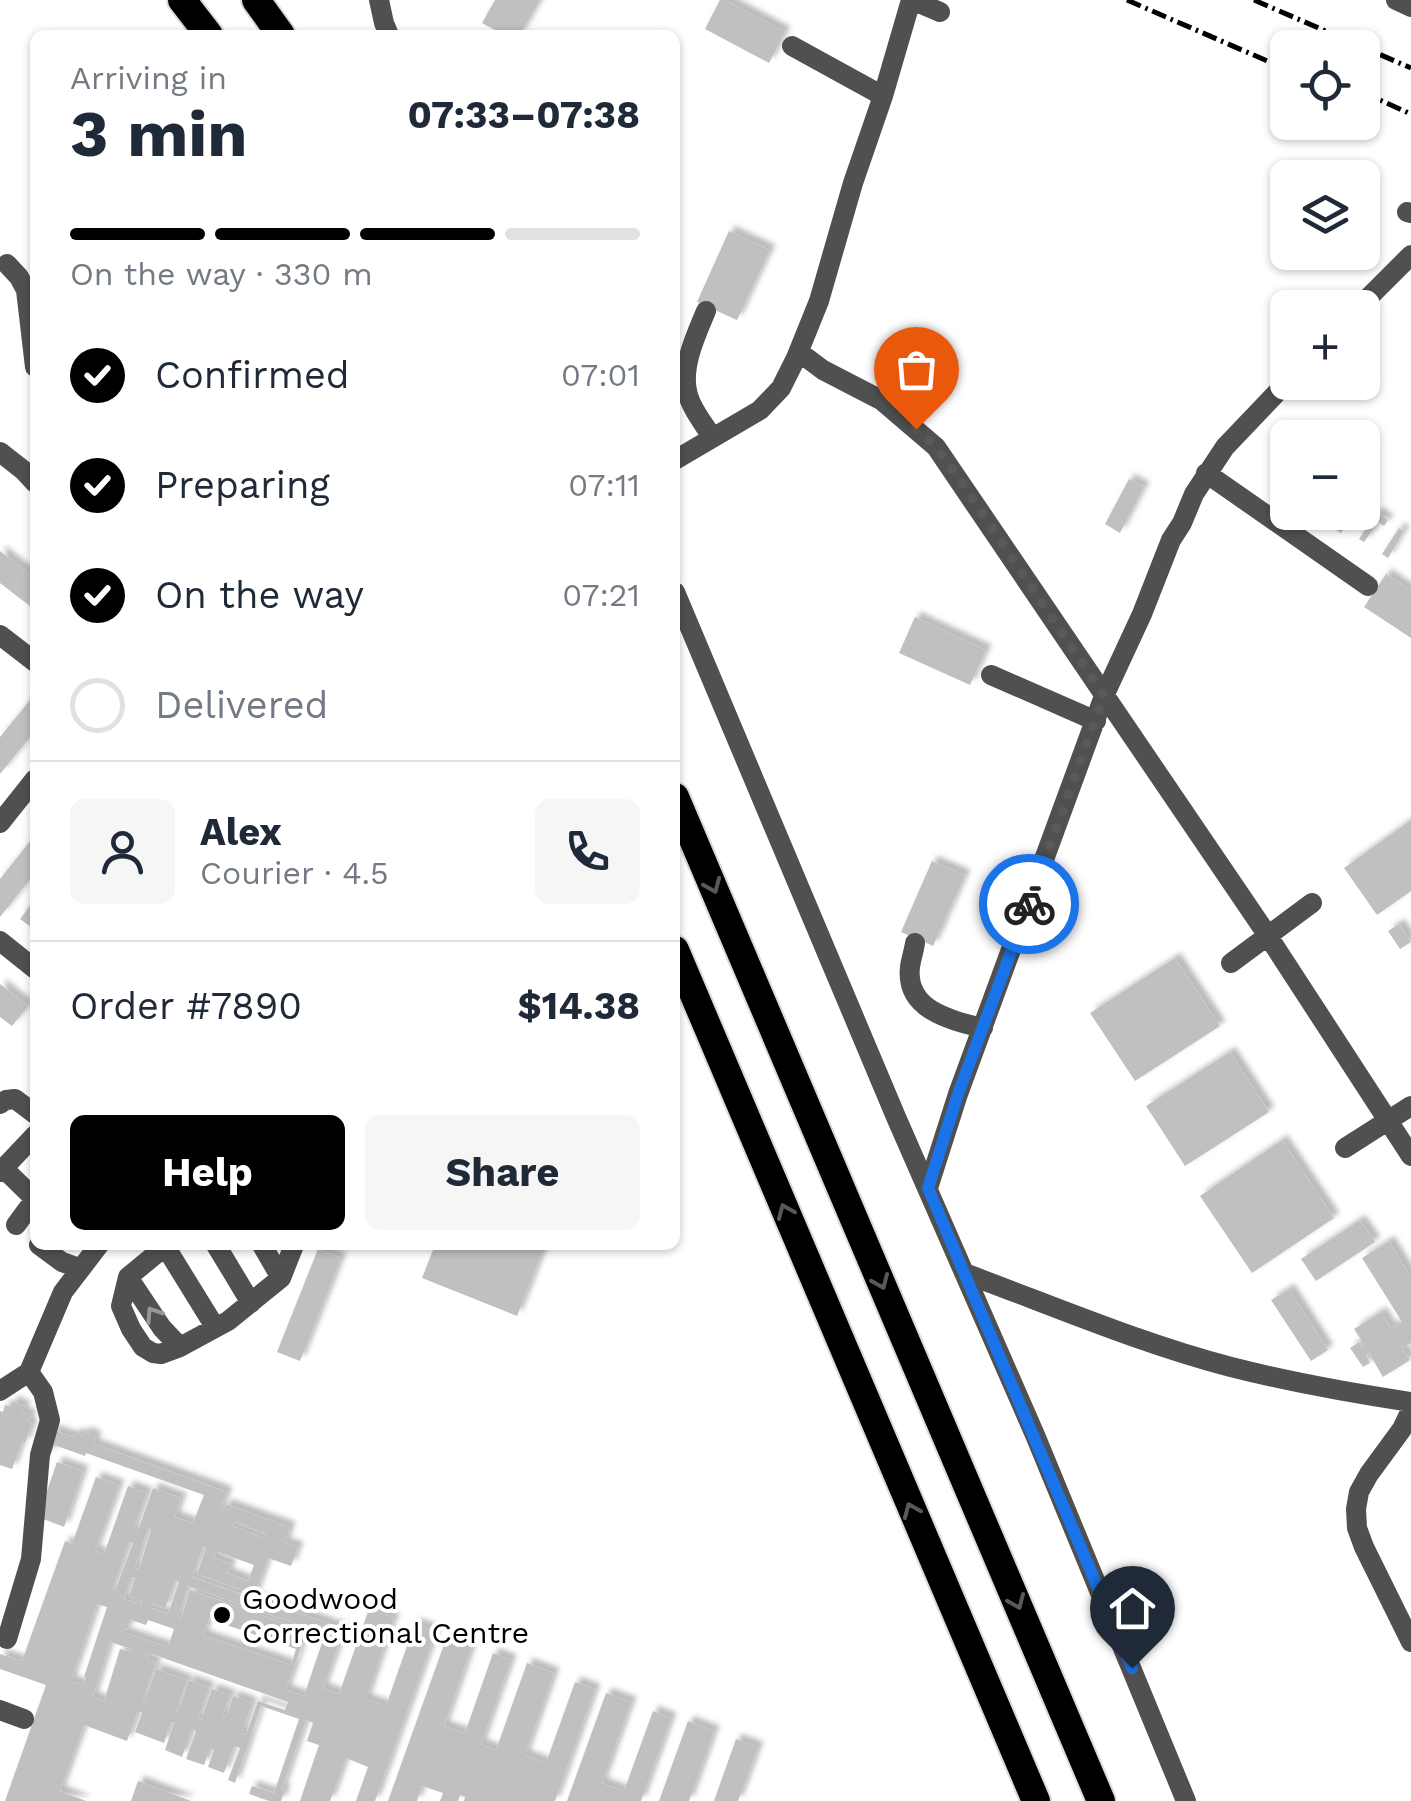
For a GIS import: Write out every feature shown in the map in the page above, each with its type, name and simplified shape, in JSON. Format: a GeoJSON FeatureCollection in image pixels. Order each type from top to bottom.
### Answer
{"type":"FeatureCollection","features":[{"type":"Feature","properties":{"kind":"highway"},"geometry":{"type":"LineString","coordinates":[[182,0],[204,30]]}},
{"type":"Feature","properties":{"kind":"highway"},"geometry":{"type":"LineString","coordinates":[[256,0],[277,30]]}},
{"type":"Feature","properties":{"kind":"highway"},"geometry":{"type":"LineString","coordinates":[[680,808],[1101,1801]]}},
{"type":"Feature","properties":{"kind":"highway"},"geometry":{"type":"LineString","coordinates":[[680,962],[1036,1801]]}},
{"type":"Feature","properties":{"kind":"highway"},"geometry":{"type":"LineString","coordinates":[[949,1600],[1026,1801]]}},
{"type":"Feature","properties":{"kind":"highway"},"geometry":{"type":"LineString","coordinates":[[1048,1676],[1111,1801]]}},
{"type":"Feature","properties":{"kind":"street"},"geometry":{"type":"LineString","coordinates":[[379,0],[387,30]]}},
{"type":"Feature","properties":{"kind":"street"},"geometry":{"type":"LineString","coordinates":[[680,457],[760,410],[781,388],[819,301],[912,0],[940,12]]}},
{"type":"Feature","properties":{"kind":"street"},"geometry":{"type":"LineString","coordinates":[[1396,0],[1411,7]]}},
{"type":"Feature","properties":{"kind":"street"},"geometry":{"type":"LineString","coordinates":[[792,46],[883,96]]}},
{"type":"Feature","properties":{"kind":"street"},"geometry":{"type":"LineString","coordinates":[[1376,290],[1411,255]]}},
{"type":"Feature","properties":{"kind":"street"},"geometry":{"type":"LineString","coordinates":[[7,264],[26,290],[30,324]]}},
{"type":"Feature","properties":{"kind":"street"},"geometry":{"type":"LineString","coordinates":[[706,310],[687,368],[687,394],[712,437]]}},
{"type":"Feature","properties":{"kind":"street"},"geometry":{"type":"LineString","coordinates":[[798,352],[881,400],[936,447],[1268,936],[1411,1156]]}},
{"type":"Feature","properties":{"kind":"street"},"geometry":{"type":"LineString","coordinates":[[928,1188],[958,1094],[1104,696],[1171,540],[1206,473],[1270,398]]}},
{"type":"Feature","properties":{"kind":"street"},"geometry":{"type":"LineString","coordinates":[[0,452],[30,469]]}},
{"type":"Feature","properties":{"kind":"street"},"geometry":{"type":"LineString","coordinates":[[1206,473],[1368,586]]}},
{"type":"Feature","properties":{"kind":"street"},"geometry":{"type":"LineString","coordinates":[[680,604],[1106,1602],[1186,1801]]}},
{"type":"Feature","properties":{"kind":"street"},"geometry":{"type":"LineString","coordinates":[[0,635],[30,658]]}},
{"type":"Feature","properties":{"kind":"street"},"geometry":{"type":"LineString","coordinates":[[990,674],[1096,721]]}},
{"type":"Feature","properties":{"kind":"street"},"geometry":{"type":"LineString","coordinates":[[0,823],[30,785]]}},
{"type":"Feature","properties":{"kind":"street"},"geometry":{"type":"LineString","coordinates":[[1231,963],[1312,903]]}},
{"type":"Feature","properties":{"kind":"street"},"geometry":{"type":"LineString","coordinates":[[0,941],[30,965]]}},
{"type":"Feature","properties":{"kind":"street"},"geometry":{"type":"LineString","coordinates":[[916,943],[909,968],[918,999],[932,1012],[983,1028]]}},
{"type":"Feature","properties":{"kind":"street"},"geometry":{"type":"LineString","coordinates":[[0,1104],[15,1099],[30,1110]]}},
{"type":"Feature","properties":{"kind":"street"},"geometry":{"type":"LineString","coordinates":[[1345,1148],[1411,1106]]}},
{"type":"Feature","properties":{"kind":"street"},"geometry":{"type":"LineString","coordinates":[[30,1139],[1,1170],[30,1195]]}},
{"type":"Feature","properties":{"kind":"street"},"geometry":{"type":"LineString","coordinates":[[30,1204],[8,1224],[30,1238]]}},
{"type":"Feature","properties":{"kind":"street"},"geometry":{"type":"LineString","coordinates":[[46,1250],[79,1268]]}},
{"type":"Feature","properties":{"kind":"street"},"geometry":{"type":"LineString","coordinates":[[0,1391],[29,1372],[62,1292],[95,1250]]}},
{"type":"Feature","properties":{"kind":"street"},"geometry":{"type":"LineString","coordinates":[[161,1250],[128,1276],[180,1348],[252,1303],[282,1278],[292,1250]]}},
{"type":"Feature","properties":{"kind":"street"},"geometry":{"type":"LineString","coordinates":[[168,1250],[215,1327]]}},
{"type":"Feature","properties":{"kind":"street"},"geometry":{"type":"LineString","coordinates":[[219,1250],[252,1303]]}},
{"type":"Feature","properties":{"kind":"street"},"geometry":{"type":"LineString","coordinates":[[265,1250],[282,1278]]}},
{"type":"Feature","properties":{"kind":"street"},"geometry":{"type":"LineString","coordinates":[[964,1273],[1157,1344],[1230,1366],[1411,1402]]}},
{"type":"Feature","properties":{"kind":"street"},"geometry":{"type":"LineString","coordinates":[[7,1639],[31,1559],[40,1455],[50,1420],[44,1392],[29,1372]]}},
{"type":"Feature","properties":{"kind":"street"},"geometry":{"type":"LineString","coordinates":[[1411,1410],[1359,1492],[1356,1528],[1411,1642]]}},
{"type":"Feature","properties":{"kind":"street"},"geometry":{"type":"LineString","coordinates":[[0,1710],[24,1719]]}},
{"type":"Feature","properties":{"kind":"building"},"geometry":{"type":"Polygon","coordinates":[[[495,0],[540,0],[523,30],[495,30],[482,23],[495,0]]]}},
{"type":"Feature","properties":{"kind":"building"},"geometry":{"type":"Polygon","coordinates":[[[720,0],[785,32],[769,63],[705,29],[720,0]]]}},
{"type":"Feature","properties":{"kind":"building"},"geometry":{"type":"Polygon","coordinates":[[[729,231],[770,250],[737,320],[697,302],[729,231]]]}},
{"type":"Feature","properties":{"kind":"building"},"geometry":{"type":"Polygon","coordinates":[[[1129,479],[1144,487],[1120,533],[1105,524],[1129,479]]]}},
{"type":"Feature","properties":{"kind":"building"},"geometry":{"type":"Polygon","coordinates":[[[1399,528],[1404,531],[1388,558],[1382,554],[1399,528]]]}},
{"type":"Feature","properties":{"kind":"building"},"geometry":{"type":"Polygon","coordinates":[[[1365,530],[1372,530],[1364,542],[1359,539],[1365,530]]]}},
{"type":"Feature","properties":{"kind":"building"},"geometry":{"type":"Polygon","coordinates":[[[0,551],[30,574],[30,606],[0,583],[0,551]]]}},
{"type":"Feature","properties":{"kind":"building"},"geometry":{"type":"Polygon","coordinates":[[[1386,574],[1411,591],[1411,638],[1364,607],[1386,574]]]}},
{"type":"Feature","properties":{"kind":"building"},"geometry":{"type":"Polygon","coordinates":[[[915,617],[986,650],[970,685],[899,653],[915,617]]]}},
{"type":"Feature","properties":{"kind":"building"},"geometry":{"type":"Polygon","coordinates":[[[30,700],[30,737],[0,774],[0,737],[30,700]]]}},
{"type":"Feature","properties":{"kind":"building"},"geometry":{"type":"Polygon","coordinates":[[[1411,820],[1411,891],[1377,915],[1344,868],[1411,820]]]}},
{"type":"Feature","properties":{"kind":"building"},"geometry":{"type":"Polygon","coordinates":[[[30,841],[30,879],[0,917],[0,879],[30,841]]]}},
{"type":"Feature","properties":{"kind":"building"},"geometry":{"type":"Polygon","coordinates":[[[932,861],[965,875],[933,946],[901,932],[932,861]]]}},
{"type":"Feature","properties":{"kind":"building"},"geometry":{"type":"Polygon","coordinates":[[[30,906],[30,926],[20,919],[30,906]]]}},
{"type":"Feature","properties":{"kind":"building"},"geometry":{"type":"Polygon","coordinates":[[[1399,924],[1411,942],[1400,949],[1388,931],[1399,924]]]}},
{"type":"Feature","properties":{"kind":"building"},"geometry":{"type":"Polygon","coordinates":[[[1175,958],[1220,1026],[1135,1081],[1090,1013],[1175,958]]]}},
{"type":"Feature","properties":{"kind":"building"},"geometry":{"type":"Polygon","coordinates":[[[0,984],[28,1006],[12,1026],[0,1017],[0,984]]]}},
{"type":"Feature","properties":{"kind":"building"},"geometry":{"type":"Polygon","coordinates":[[[1230,1052],[1269,1112],[1185,1166],[1146,1106],[1230,1052]]]}},
{"type":"Feature","properties":{"kind":"building"},"geometry":{"type":"Polygon","coordinates":[[[1282,1140],[1334,1218],[1252,1273],[1200,1196],[1282,1140]]]}},
{"type":"Feature","properties":{"kind":"building"},"geometry":{"type":"Polygon","coordinates":[[[1360,1220],[1375,1242],[1316,1281],[1301,1259],[1360,1220]]]}},
{"type":"Feature","properties":{"kind":"building"},"geometry":{"type":"Polygon","coordinates":[[[1389,1241],[1411,1277],[1411,1343],[1402,1348],[1410,1360],[1383,1377],[1369,1353],[1366,1355],[1370,1363],[1363,1367],[1350,1348],[1359,1342],[1365,1346],[1354,1329],[1381,1312],[1391,1328],[1402,1322],[1362,1258],[1389,1241]]]}},
{"type":"Feature","properties":{"kind":"building"},"geometry":{"type":"Polygon","coordinates":[[[318,1250],[341,1258],[300,1361],[277,1352],[318,1250]]]}},
{"type":"Feature","properties":{"kind":"building"},"geometry":{"type":"Polygon","coordinates":[[[433,1250],[543,1250],[517,1316],[422,1278],[433,1250]]]}},
{"type":"Feature","properties":{"kind":"building"},"geometry":{"type":"Polygon","coordinates":[[[1289,1289],[1328,1350],[1311,1361],[1271,1300],[1289,1289]]]}},
{"type":"Feature","properties":{"kind":"building"},"geometry":{"type":"Polygon","coordinates":[[[12,1401],[25,1406],[22,1412],[31,1415],[28,1422],[32,1424],[12,1469],[0,1465],[0,1411],[5,1405],[11,1407],[12,1401]]]}},
{"type":"Feature","properties":{"kind":"building","name":"Goodwood Correctional Centre"},"geometry":{"type":"Polygon","coordinates":[[[53,1430],[74,1437],[76,1433],[83,1436],[84,1432],[96,1436],[94,1444],[227,1492],[220,1510],[226,1504],[290,1527],[285,1543],[298,1547],[291,1566],[268,1558],[254,1597],[344,1629],[323,1688],[339,1694],[369,1609],[394,1618],[366,1699],[386,1706],[415,1623],[436,1631],[375,1801],[356,1801],[368,1767],[346,1758],[330,1801],[300,1801],[319,1745],[307,1741],[313,1723],[306,1720],[281,1801],[249,1794],[252,1786],[274,1793],[299,1719],[261,1706],[235,1783],[228,1780],[240,1748],[234,1746],[224,1773],[208,1767],[214,1750],[210,1748],[204,1765],[186,1759],[196,1731],[192,1729],[182,1757],[165,1750],[174,1723],[171,1722],[164,1743],[135,1732],[142,1713],[138,1711],[127,1741],[84,1725],[60,1791],[86,1801],[5,1801],[46,1685],[0,1669],[0,1654],[22,1661],[65,1541],[72,1544],[96,1477],[119,1485],[95,1551],[104,1554],[128,1486],[147,1493],[133,1531],[137,1533],[153,1488],[181,1498],[175,1517],[193,1523],[204,1495],[86,1453],[85,1456],[54,1445],[51,1454],[45,1451],[53,1430]],[[235,1522],[233,1526],[264,1538],[266,1534],[235,1522]],[[148,1528],[135,1568],[139,1569],[151,1530],[148,1528]],[[129,1542],[111,1593],[114,1594],[133,1543],[129,1542]],[[203,1547],[192,1577],[244,1595],[245,1591],[197,1574],[206,1548],[203,1547]],[[215,1551],[213,1557],[231,1564],[227,1573],[248,1581],[254,1565],[215,1551]],[[132,1577],[124,1599],[141,1604],[142,1601],[129,1596],[135,1578],[132,1577]],[[175,1580],[165,1609],[153,1604],[151,1608],[168,1614],[179,1582],[175,1580]],[[188,1586],[178,1617],[181,1618],[190,1590],[307,1631],[286,1690],[304,1696],[325,1634],[188,1586]],[[97,1604],[71,1681],[84,1685],[107,1607],[97,1604]],[[209,1619],[203,1635],[291,1665],[296,1649],[209,1619]],[[131,1620],[123,1632],[168,1647],[174,1629],[148,1620],[146,1625],[131,1620]],[[110,1642],[93,1697],[104,1701],[120,1649],[132,1649],[110,1642]],[[149,1653],[147,1659],[156,1662],[143,1700],[156,1669],[187,1680],[178,1712],[189,1680],[209,1687],[198,1719],[201,1720],[212,1689],[230,1695],[223,1715],[226,1717],[233,1696],[252,1703],[242,1734],[246,1735],[258,1701],[285,1710],[288,1702],[149,1653]]]}},
{"type":"Feature","properties":{"kind":"building"},"geometry":{"type":"Polygon","coordinates":[[[57,1462],[83,1471],[64,1527],[38,1517],[57,1462]]]}},
{"type":"Feature","properties":{"kind":"building","name":"Goodwood Correctional Centre"},"geometry":{"type":"Polygon","coordinates":[[[447,1636],[472,1646],[444,1726],[465,1733],[493,1653],[511,1660],[481,1744],[496,1750],[527,1663],[554,1673],[525,1755],[546,1763],[575,1682],[595,1689],[555,1801],[464,1801],[465,1797],[460,1795],[458,1801],[440,1801],[443,1793],[422,1786],[417,1801],[388,1801],[447,1636]]]}},
{"type":"Feature","properties":{"kind":"building","name":"Goodwood Correctional Centre"},"geometry":{"type":"Polygon","coordinates":[[[606,1693],[631,1702],[602,1783],[624,1791],[653,1711],[671,1718],[641,1801],[567,1801],[606,1693]]]}},
{"type":"Feature","properties":{"kind":"building"},"geometry":{"type":"Polygon","coordinates":[[[688,1721],[714,1731],[689,1801],[659,1801],[688,1721]]]}},
{"type":"Feature","properties":{"kind":"building"},"geometry":{"type":"Polygon","coordinates":[[[736,1739],[758,1747],[738,1801],[714,1801],[736,1739]]]}},
{"type":"Feature","properties":{"kind":"building"},"geometry":{"type":"Polygon","coordinates":[[[138,1781],[191,1801],[131,1801],[138,1781]]]}},
{"type":"Feature","properties":{"kind":"railway"},"geometry":{"type":"LineString","coordinates":[[1127,0],[1270,62]]}},
{"type":"Feature","properties":{"kind":"railway"},"geometry":{"type":"LineString","coordinates":[[1254,0],[1411,68]]}},
{"type":"Feature","properties":{"kind":"railway"},"geometry":{"type":"LineString","coordinates":[[1380,100],[1411,114]]}},
{"type":"Feature","properties":{"kind":"way so far"},"geometry":{"type":"LineString","coordinates":[[916,429],[936,447],[960,480],[1104,696],[1029,904]]}},
{"type":"Feature","properties":{"kind":"place","name":"Goodwood Correctional Centre"},"geometry":{"type":"Point","coordinates":[222,1615]}},
{"type":"Feature","properties":{"kind":"route"},"geometry":{"type":"LineString","coordinates":[[1029,904],[958,1094],[928,1188],[1132,1668]]}}]}
